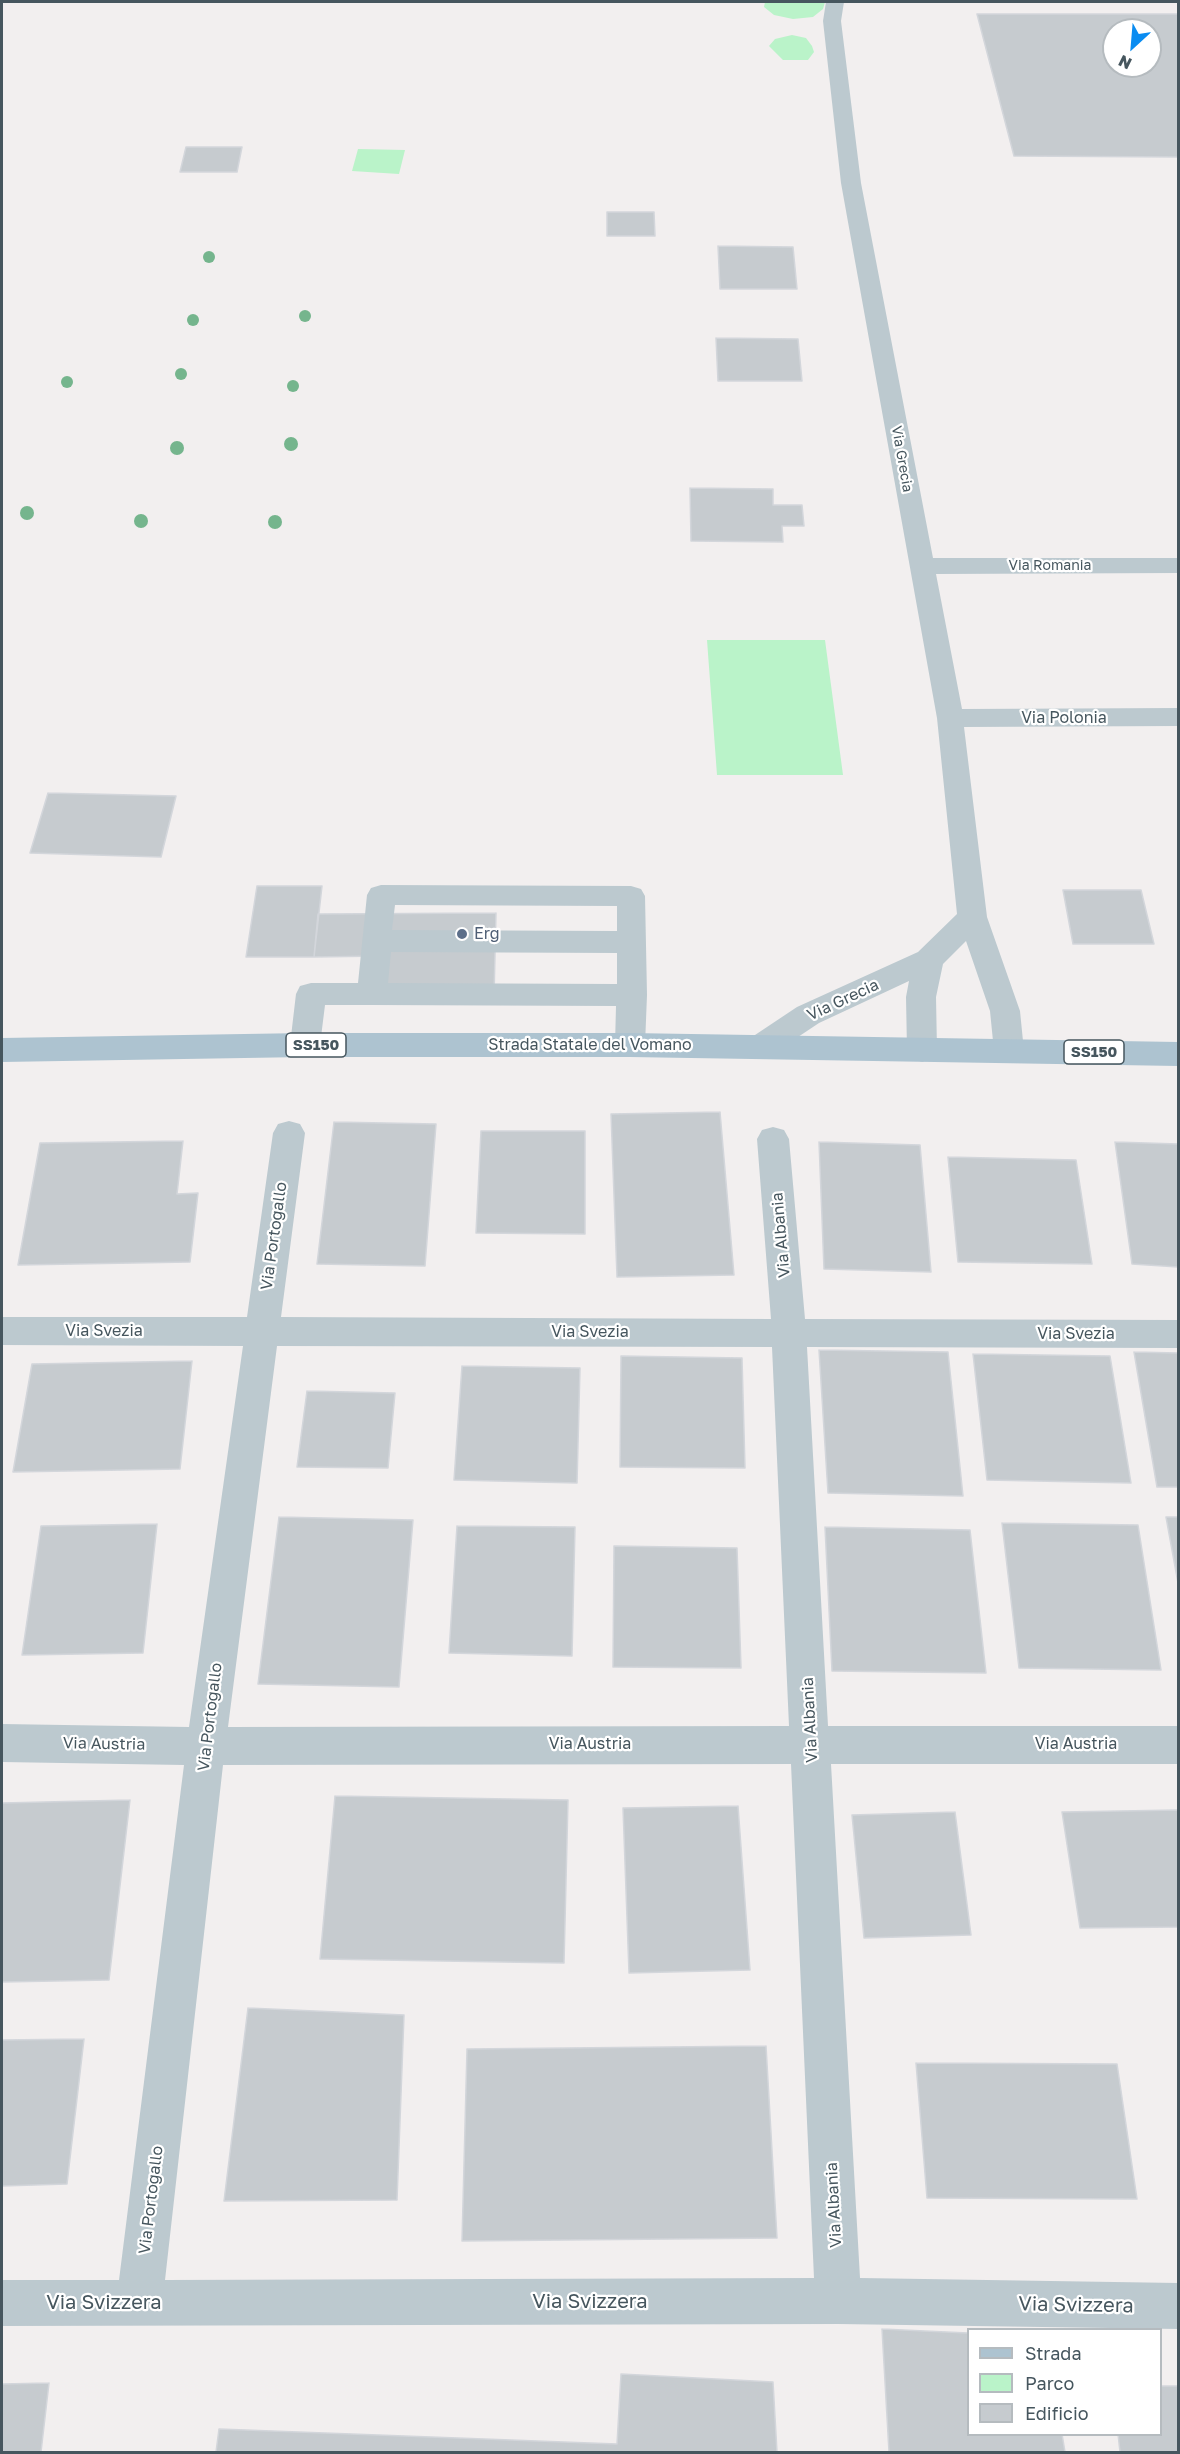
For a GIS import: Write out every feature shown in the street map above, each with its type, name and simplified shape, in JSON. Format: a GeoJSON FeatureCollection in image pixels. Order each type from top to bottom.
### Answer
{"type":"FeatureCollection","features":[{"type":"Feature","properties":{"kind":"main road","name":"Strada Statale del Vomano"},"geometry":{"type":"LineString","coordinates":[[2,1050],[305,1045],[630,1045],[1179,1054]]}},
{"type":"Feature","properties":{"kind":"street","name":"Via Grecia"},"geometry":{"type":"LineString","coordinates":[[835,2],[832,21],[851,183],[950,718],[972,917],[1005,1011],[1009,1051]]}},
{"type":"Feature","properties":{"kind":"street","name":"Via Romania"},"geometry":{"type":"LineString","coordinates":[[921,566],[1179,565]]}},
{"type":"Feature","properties":{"kind":"street","name":"Via Polonia"},"geometry":{"type":"LineString","coordinates":[[950,718],[1179,717]]}},
{"type":"Feature","properties":{"kind":"street"},"geometry":{"type":"LineString","coordinates":[[372,994],[381,895],[631,896],[630,1045]]}},
{"type":"Feature","properties":{"kind":"street","name":"Via Grecia"},"geometry":{"type":"LineString","coordinates":[[760,1047],[808,1015],[929,960],[972,917]]}},
{"type":"Feature","properties":{"kind":"street"},"geometry":{"type":"LineString","coordinates":[[376,941],[632,942]]}},
{"type":"Feature","properties":{"kind":"street"},"geometry":{"type":"LineString","coordinates":[[922,1050],[921,997],[929,960]]}},
{"type":"Feature","properties":{"kind":"street"},"geometry":{"type":"LineString","coordinates":[[305,1045],[311,994],[632,995]]}},
{"type":"Feature","properties":{"kind":"street","name":"Via Portogallo"},"geometry":{"type":"LineString","coordinates":[[139,2303],[206,1746],[289,1132]]}},
{"type":"Feature","properties":{"kind":"street","name":"Via Albania"},"geometry":{"type":"LineString","coordinates":[[773,1139],[789,1333],[838,2301]]}},
{"type":"Feature","properties":{"kind":"street","name":"Via Svezia"},"geometry":{"type":"LineString","coordinates":[[2,1331],[1179,1334]]}},
{"type":"Feature","properties":{"kind":"street","name":"Via Austria"},"geometry":{"type":"LineString","coordinates":[[2,1743],[206,1746],[1179,1744]]}},
{"type":"Feature","properties":{"kind":"street","name":"Via Svizzera"},"geometry":{"type":"LineString","coordinates":[[2,2303],[838,2301],[1179,2306]]}},
{"type":"Feature","properties":{"kind":"green space"},"geometry":{"type":"Polygon","coordinates":[[[765,2],[825,2],[823,9],[813,17],[793,19],[774,15],[764,7],[765,2]]]}},
{"type":"Feature","properties":{"kind":"green space"},"geometry":{"type":"Polygon","coordinates":[[[792,35],[806,38],[812,46],[814,52],[808,60],[783,60],[769,46],[775,39],[792,35]]]}},
{"type":"Feature","properties":{"kind":"green space"},"geometry":{"type":"Polygon","coordinates":[[[358,149],[405,150],[399,174],[352,171],[358,149]]]}},
{"type":"Feature","properties":{"kind":"green space"},"geometry":{"type":"Polygon","coordinates":[[[707,640],[825,640],[843,775],[717,775],[707,640]]]}},
{"type":"Feature","properties":{"kind":"building"},"geometry":{"type":"Polygon","coordinates":[[[977,14],[1178,14],[1178,157],[1014,156],[977,14]]]}},
{"type":"Feature","properties":{"kind":"building"},"geometry":{"type":"Polygon","coordinates":[[[186,147],[242,147],[237,172],[180,172],[186,147]]]}},
{"type":"Feature","properties":{"kind":"building"},"geometry":{"type":"Polygon","coordinates":[[[607,212],[654,212],[655,236],[607,236],[607,212]]]}},
{"type":"Feature","properties":{"kind":"building"},"geometry":{"type":"Polygon","coordinates":[[[718,246],[793,247],[797,289],[720,289],[718,246]]]}},
{"type":"Feature","properties":{"kind":"building"},"geometry":{"type":"Polygon","coordinates":[[[716,338],[798,339],[802,381],[718,381],[716,338]]]}},
{"type":"Feature","properties":{"kind":"building"},"geometry":{"type":"Polygon","coordinates":[[[690,488],[773,489],[773,505],[802,505],[804,526],[782,526],[783,542],[691,541],[690,488]]]}},
{"type":"Feature","properties":{"kind":"building"},"geometry":{"type":"Polygon","coordinates":[[[48,793],[176,796],[161,857],[30,853],[48,793]]]}},
{"type":"Feature","properties":{"kind":"building"},"geometry":{"type":"Polygon","coordinates":[[[257,886],[322,886],[314,957],[246,957],[257,886]]]}},
{"type":"Feature","properties":{"kind":"building"},"geometry":{"type":"Polygon","coordinates":[[[1063,890],[1141,890],[1154,944],[1073,944],[1063,890]]]}},
{"type":"Feature","properties":{"kind":"building"},"geometry":{"type":"Polygon","coordinates":[[[496,913],[494,996],[378,996],[381,956],[314,957],[318,914],[496,913]]]}},
{"type":"Feature","properties":{"kind":"building"},"geometry":{"type":"Polygon","coordinates":[[[720,1112],[734,1275],[617,1277],[611,1114],[720,1112]]]}},
{"type":"Feature","properties":{"kind":"building"},"geometry":{"type":"Polygon","coordinates":[[[334,1122],[436,1124],[425,1266],[317,1264],[334,1122]]]}},
{"type":"Feature","properties":{"kind":"building"},"geometry":{"type":"Polygon","coordinates":[[[481,1131],[585,1131],[585,1234],[476,1233],[481,1131]]]}},
{"type":"Feature","properties":{"kind":"building"},"geometry":{"type":"Polygon","coordinates":[[[183,1141],[177,1194],[198,1193],[190,1262],[18,1265],[40,1143],[183,1141]]]}},
{"type":"Feature","properties":{"kind":"building"},"geometry":{"type":"Polygon","coordinates":[[[819,1142],[920,1145],[931,1272],[824,1269],[819,1142]]]}},
{"type":"Feature","properties":{"kind":"building"},"geometry":{"type":"Polygon","coordinates":[[[1115,1142],[1178,1144],[1178,1267],[1132,1264],[1115,1142]]]}},
{"type":"Feature","properties":{"kind":"building"},"geometry":{"type":"Polygon","coordinates":[[[948,1157],[1076,1160],[1092,1264],[958,1262],[948,1157]]]}},
{"type":"Feature","properties":{"kind":"building"},"geometry":{"type":"Polygon","coordinates":[[[819,1350],[948,1352],[963,1496],[828,1493],[819,1350]]]}},
{"type":"Feature","properties":{"kind":"building"},"geometry":{"type":"Polygon","coordinates":[[[1134,1352],[1178,1353],[1178,1487],[1157,1487],[1134,1352]]]}},
{"type":"Feature","properties":{"kind":"building"},"geometry":{"type":"Polygon","coordinates":[[[973,1354],[1110,1356],[1131,1483],[987,1480],[973,1354]]]}},
{"type":"Feature","properties":{"kind":"building"},"geometry":{"type":"Polygon","coordinates":[[[621,1356],[742,1358],[745,1468],[620,1467],[621,1356]]]}},
{"type":"Feature","properties":{"kind":"building"},"geometry":{"type":"Polygon","coordinates":[[[192,1361],[180,1469],[13,1472],[32,1364],[192,1361]]]}},
{"type":"Feature","properties":{"kind":"building"},"geometry":{"type":"Polygon","coordinates":[[[462,1366],[580,1368],[577,1483],[454,1480],[462,1366]]]}},
{"type":"Feature","properties":{"kind":"building"},"geometry":{"type":"Polygon","coordinates":[[[307,1391],[395,1393],[388,1468],[297,1467],[307,1391]]]}},
{"type":"Feature","properties":{"kind":"building"},"geometry":{"type":"Polygon","coordinates":[[[279,1517],[413,1520],[399,1687],[258,1684],[279,1517]]]}},
{"type":"Feature","properties":{"kind":"building"},"geometry":{"type":"Polygon","coordinates":[[[1166,1517],[1178,1517],[1178,1583],[1166,1517]]]}},
{"type":"Feature","properties":{"kind":"building"},"geometry":{"type":"Polygon","coordinates":[[[1002,1523],[1138,1525],[1161,1670],[1019,1668],[1002,1523]]]}},
{"type":"Feature","properties":{"kind":"building"},"geometry":{"type":"Polygon","coordinates":[[[157,1524],[143,1653],[22,1655],[41,1526],[157,1524]]]}},
{"type":"Feature","properties":{"kind":"building"},"geometry":{"type":"Polygon","coordinates":[[[457,1526],[575,1527],[572,1656],[449,1653],[457,1526]]]}},
{"type":"Feature","properties":{"kind":"building"},"geometry":{"type":"Polygon","coordinates":[[[825,1527],[970,1530],[986,1673],[832,1671],[825,1527]]]}},
{"type":"Feature","properties":{"kind":"building"},"geometry":{"type":"Polygon","coordinates":[[[614,1546],[737,1548],[741,1668],[613,1667],[614,1546]]]}},
{"type":"Feature","properties":{"kind":"building"},"geometry":{"type":"Polygon","coordinates":[[[335,1796],[568,1800],[564,1963],[320,1959],[335,1796]]]}},
{"type":"Feature","properties":{"kind":"building"},"geometry":{"type":"Polygon","coordinates":[[[130,1800],[109,1980],[2,1982],[2,1803],[130,1800]]]}},
{"type":"Feature","properties":{"kind":"building"},"geometry":{"type":"Polygon","coordinates":[[[738,1806],[750,1970],[629,1973],[623,1808],[738,1806]]]}},
{"type":"Feature","properties":{"kind":"building"},"geometry":{"type":"Polygon","coordinates":[[[1178,1810],[1178,1927],[1080,1928],[1062,1812],[1178,1810]]]}},
{"type":"Feature","properties":{"kind":"building"},"geometry":{"type":"Polygon","coordinates":[[[955,1812],[971,1935],[864,1938],[852,1815],[955,1812]]]}},
{"type":"Feature","properties":{"kind":"building"},"geometry":{"type":"Polygon","coordinates":[[[248,2008],[404,2015],[397,2200],[224,2201],[248,2008]]]}},
{"type":"Feature","properties":{"kind":"building"},"geometry":{"type":"Polygon","coordinates":[[[84,2039],[67,2184],[2,2186],[2,2040],[84,2039]]]}},
{"type":"Feature","properties":{"kind":"building"},"geometry":{"type":"Polygon","coordinates":[[[766,2046],[777,2238],[462,2241],[467,2049],[766,2046]]]}},
{"type":"Feature","properties":{"kind":"building"},"geometry":{"type":"Polygon","coordinates":[[[916,2063],[1117,2064],[1137,2199],[927,2198],[916,2063]]]}},
{"type":"Feature","properties":{"kind":"building"},"geometry":{"type":"Polygon","coordinates":[[[882,2329],[967,2333],[967,2436],[1062,2436],[1065,2452],[889,2452],[882,2329]]]}},
{"type":"Feature","properties":{"kind":"building"},"geometry":{"type":"Polygon","coordinates":[[[621,2374],[773,2382],[777,2452],[216,2452],[219,2429],[617,2444],[621,2374]]]}},
{"type":"Feature","properties":{"kind":"building"},"geometry":{"type":"Polygon","coordinates":[[[49,2383],[41,2452],[2,2452],[2,2384],[49,2383]]]}},
{"type":"Feature","properties":{"kind":"building"},"geometry":{"type":"Polygon","coordinates":[[[1162,2386],[1178,2386],[1178,2452],[1120,2452],[1118,2436],[1162,2436],[1162,2386]]]}},
{"type":"Feature","properties":{"kind":"place","name":"Erg"},"geometry":{"type":"Point","coordinates":[462,934]}}]}
